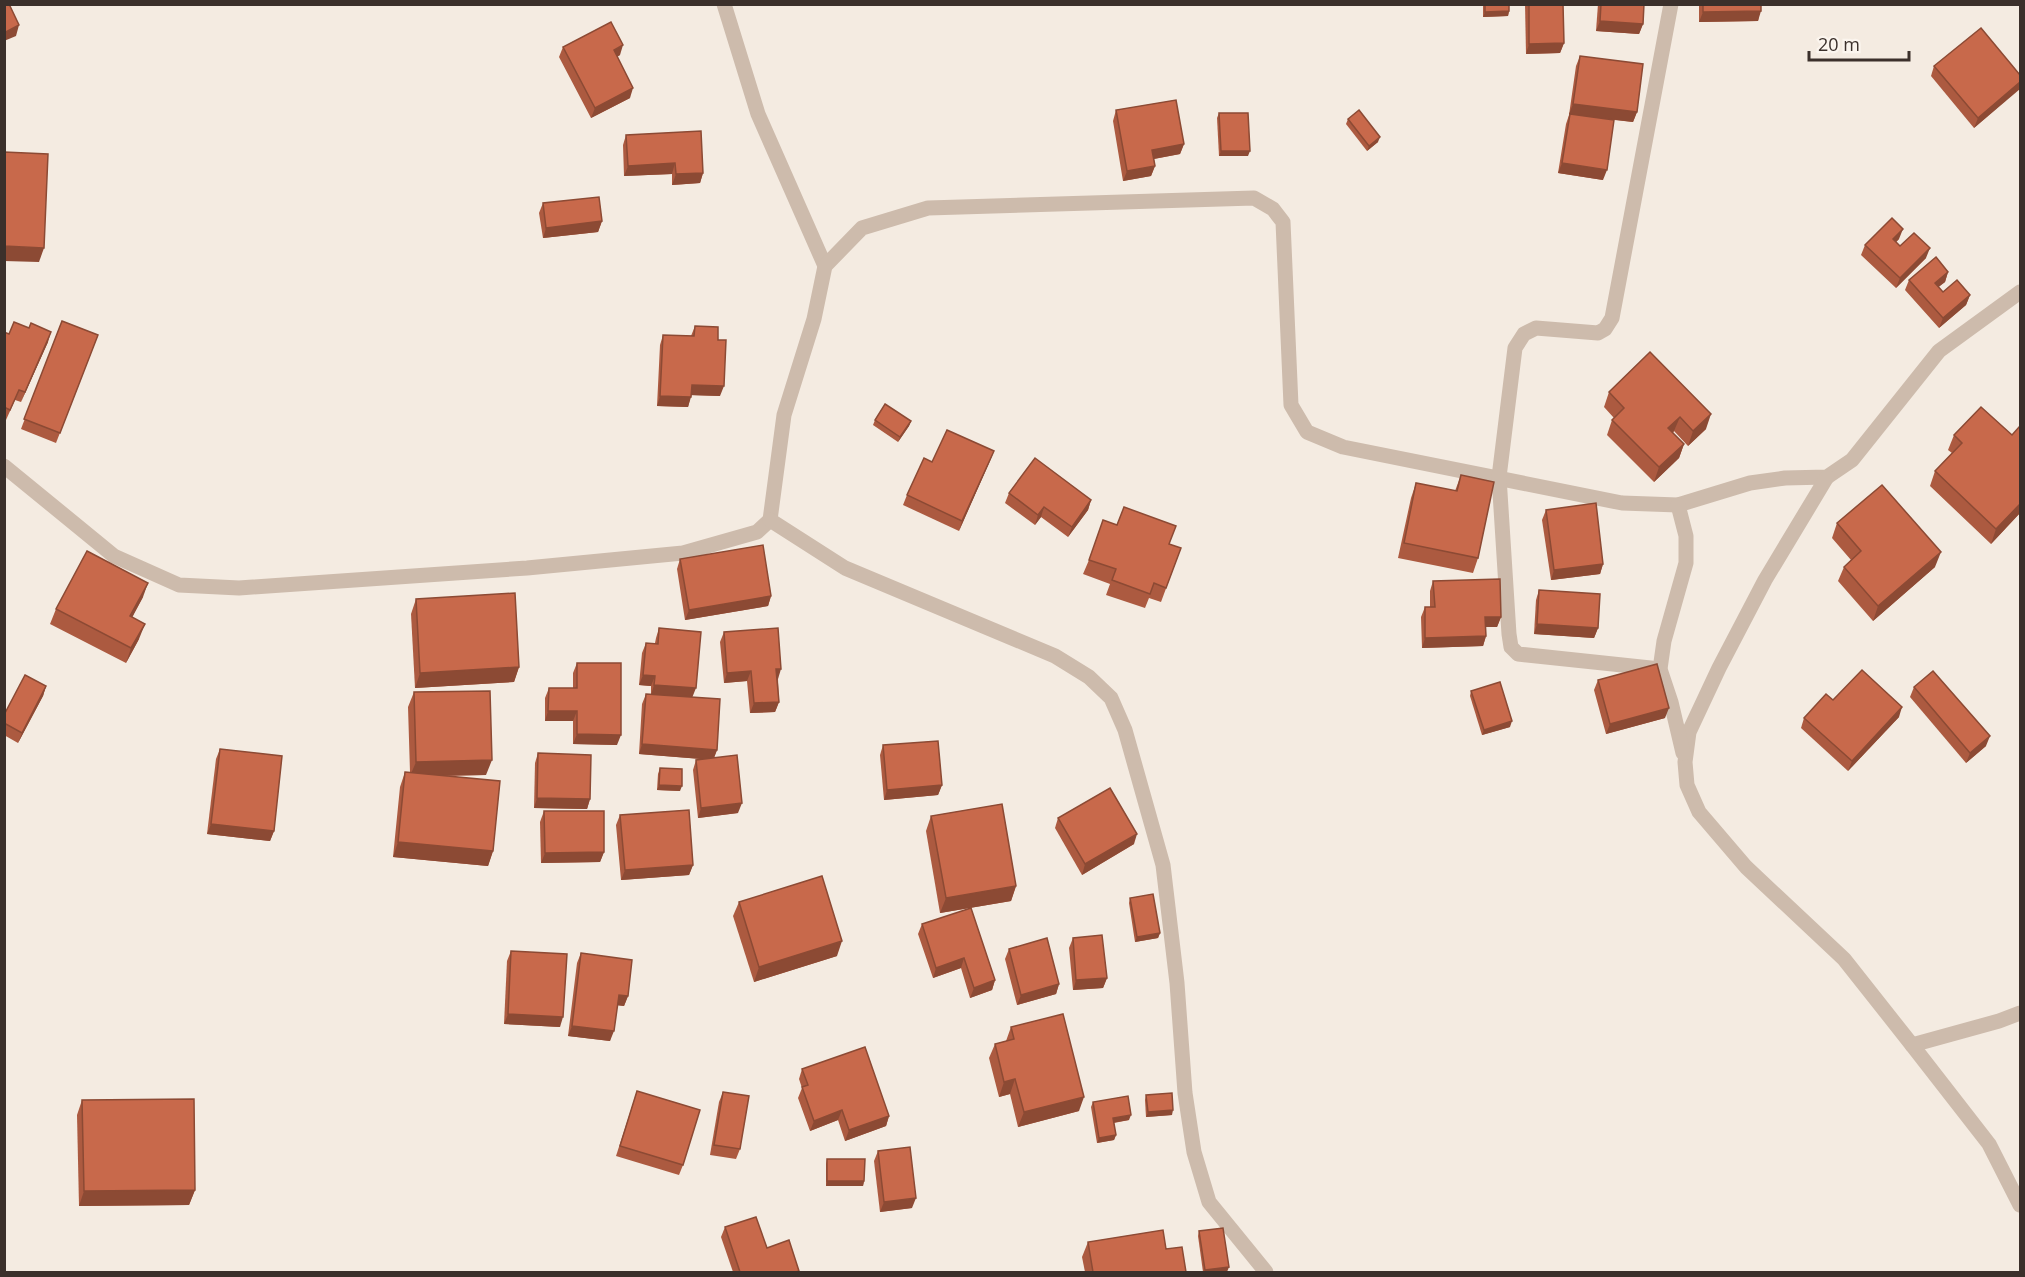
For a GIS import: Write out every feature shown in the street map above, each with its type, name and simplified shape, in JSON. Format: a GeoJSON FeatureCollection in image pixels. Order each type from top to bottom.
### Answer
{"type":"FeatureCollection","features":[{"type":"Feature","properties":{"kind":"street"},"geometry":{"type":"LineString","coordinates":[[724,4],[758,114],[825,266]]}},
{"type":"Feature","properties":{"kind":"street"},"geometry":{"type":"LineString","coordinates":[[1660,669],[1518,654],[1512,647],[1509,634],[1499,477],[1515,348],[1524,334],[1536,328],[1598,333],[1605,329],[1612,318],[1671,4]]}},
{"type":"Feature","properties":{"kind":"street"},"geometry":{"type":"LineString","coordinates":[[4,466],[114,556],[180,585],[238,588],[527,568],[683,553],[757,532],[770,520],[784,415],[814,319],[825,266],[862,228],[928,208],[1254,198],[1273,209],[1283,222],[1291,405],[1307,432],[1343,447],[1622,502],[1678,505],[1750,483],[1785,478],[1827,477]]}},
{"type":"Feature","properties":{"kind":"street"},"geometry":{"type":"LineString","coordinates":[[1685,762],[1689,732],[1719,668],[1765,580],[1827,477],[1852,460],[1939,351],[2020,292]]}},
{"type":"Feature","properties":{"kind":"street"},"geometry":{"type":"LineString","coordinates":[[1678,505],[1686,536],[1686,563],[1664,640],[1660,669],[1671,702],[1688,784],[1699,812],[1746,867],[1844,959],[1989,1144],[2020,1204]]}},
{"type":"Feature","properties":{"kind":"street"},"geometry":{"type":"LineString","coordinates":[[770,520],[846,568],[1055,656],[1089,677],[1112,698],[1125,730],[1163,865],[1177,983],[1185,1093],[1194,1152],[1209,1202],[1266,1272]]}},
{"type":"Feature","properties":{"kind":"street"},"geometry":{"type":"LineString","coordinates":[[1912,1045],[2020,1013]]}},
{"type":"Feature","properties":{"kind":"building"},"geometry":{"type":"Polygon","coordinates":[[[4,4],[9,4],[19,25],[4,33],[4,4]]]}},
{"type":"Feature","properties":{"kind":"building"},"geometry":{"type":"Polygon","coordinates":[[[1485,4],[1509,4],[1509,11],[1485,12],[1485,4]]]}},
{"type":"Feature","properties":{"kind":"building"},"geometry":{"type":"Polygon","coordinates":[[[1529,4],[1563,4],[1564,43],[1529,44],[1529,4]]]}},
{"type":"Feature","properties":{"kind":"building"},"geometry":{"type":"Polygon","coordinates":[[[1601,4],[1644,4],[1643,24],[1600,21],[1601,4]]]}},
{"type":"Feature","properties":{"kind":"building"},"geometry":{"type":"Polygon","coordinates":[[[1703,4],[1761,4],[1761,11],[1703,12],[1703,4]]]}},
{"type":"Feature","properties":{"kind":"building"},"geometry":{"type":"Polygon","coordinates":[[[611,22],[623,45],[614,50],[633,88],[595,108],[563,47],[611,22]]]}},
{"type":"Feature","properties":{"kind":"building"},"geometry":{"type":"Polygon","coordinates":[[[1981,28],[2020,75],[2020,82],[1978,118],[1934,66],[1981,28]]]}},
{"type":"Feature","properties":{"kind":"building"},"geometry":{"type":"Polygon","coordinates":[[[1580,56],[1643,64],[1637,112],[1573,104],[1580,56]]]}},
{"type":"Feature","properties":{"kind":"building"},"geometry":{"type":"Polygon","coordinates":[[[1176,100],[1184,144],[1152,150],[1155,166],[1127,171],[1116,110],[1176,100]]]}},
{"type":"Feature","properties":{"kind":"building"},"geometry":{"type":"Polygon","coordinates":[[[1359,110],[1380,137],[1369,146],[1348,119],[1359,110]]]}},
{"type":"Feature","properties":{"kind":"building"},"geometry":{"type":"Polygon","coordinates":[[[1219,113],[1248,113],[1250,151],[1221,151],[1219,113]]]}},
{"type":"Feature","properties":{"kind":"building"},"geometry":{"type":"Polygon","coordinates":[[[1570,114],[1614,120],[1607,170],[1562,163],[1570,114]]]}},
{"type":"Feature","properties":{"kind":"building"},"geometry":{"type":"Polygon","coordinates":[[[701,131],[703,173],[676,174],[675,163],[628,166],[626,135],[701,131]]]}},
{"type":"Feature","properties":{"kind":"building"},"geometry":{"type":"Polygon","coordinates":[[[4,152],[48,154],[44,248],[4,246],[4,152]]]}},
{"type":"Feature","properties":{"kind":"building"},"geometry":{"type":"Polygon","coordinates":[[[599,197],[602,221],[546,228],[543,203],[599,197]]]}},
{"type":"Feature","properties":{"kind":"building"},"geometry":{"type":"Polygon","coordinates":[[[1892,218],[1903,229],[1893,239],[1900,246],[1914,233],[1930,248],[1900,278],[1865,245],[1892,218]]]}},
{"type":"Feature","properties":{"kind":"building"},"geometry":{"type":"Polygon","coordinates":[[[1936,257],[1948,272],[1935,283],[1943,292],[1957,280],[1970,295],[1943,318],[1909,280],[1936,257]]]}},
{"type":"Feature","properties":{"kind":"building"},"geometry":{"type":"Polygon","coordinates":[[[62,321],[98,335],[60,433],[24,419],[62,321]]]}},
{"type":"Feature","properties":{"kind":"building"},"geometry":{"type":"Polygon","coordinates":[[[14,322],[29,328],[31,323],[51,332],[25,392],[19,390],[10,410],[4,407],[4,332],[9,334],[14,322]]]}},
{"type":"Feature","properties":{"kind":"building"},"geometry":{"type":"Polygon","coordinates":[[[695,326],[718,327],[718,340],[726,340],[724,386],[692,385],[691,397],[660,396],[663,335],[694,336],[695,326]]]}},
{"type":"Feature","properties":{"kind":"building"},"geometry":{"type":"Polygon","coordinates":[[[1650,352],[1711,414],[1693,431],[1680,417],[1668,428],[1684,444],[1659,467],[1612,420],[1624,408],[1609,392],[1650,352]]]}},
{"type":"Feature","properties":{"kind":"building"},"geometry":{"type":"Polygon","coordinates":[[[885,404],[911,421],[900,437],[875,420],[885,404]]]}},
{"type":"Feature","properties":{"kind":"building"},"geometry":{"type":"Polygon","coordinates":[[[1981,407],[2012,435],[2020,426],[2020,504],[1996,529],[1935,471],[1962,443],[1954,435],[1981,407]]]}},
{"type":"Feature","properties":{"kind":"building"},"geometry":{"type":"Polygon","coordinates":[[[947,430],[994,451],[962,521],[907,495],[924,458],[932,462],[947,430]]]}},
{"type":"Feature","properties":{"kind":"building"},"geometry":{"type":"Polygon","coordinates":[[[1035,458],[1091,500],[1072,527],[1044,507],[1038,515],[1009,493],[1035,458]]]}},
{"type":"Feature","properties":{"kind":"building"},"geometry":{"type":"Polygon","coordinates":[[[1461,475],[1494,482],[1478,558],[1404,543],[1416,483],[1457,491],[1461,475]]]}},
{"type":"Feature","properties":{"kind":"building"},"geometry":{"type":"Polygon","coordinates":[[[1882,485],[1941,552],[1878,606],[1844,567],[1861,551],[1837,523],[1882,485]]]}},
{"type":"Feature","properties":{"kind":"building"},"geometry":{"type":"Polygon","coordinates":[[[1596,503],[1603,564],[1554,570],[1546,510],[1596,503]]]}},
{"type":"Feature","properties":{"kind":"building"},"geometry":{"type":"Polygon","coordinates":[[[1124,507],[1176,526],[1169,544],[1181,548],[1166,588],[1154,583],[1150,594],[1112,580],[1116,569],[1089,560],[1103,520],[1117,525],[1124,507]]]}},
{"type":"Feature","properties":{"kind":"building"},"geometry":{"type":"Polygon","coordinates":[[[763,545],[771,596],[689,610],[680,559],[763,545]]]}},
{"type":"Feature","properties":{"kind":"building"},"geometry":{"type":"Polygon","coordinates":[[[87,551],[148,583],[130,616],[145,624],[131,648],[56,609],[87,551]]]}},
{"type":"Feature","properties":{"kind":"building"},"geometry":{"type":"Polygon","coordinates":[[[1500,579],[1501,617],[1485,617],[1486,636],[1425,638],[1425,607],[1435,607],[1433,581],[1500,579]]]}},
{"type":"Feature","properties":{"kind":"building"},"geometry":{"type":"Polygon","coordinates":[[[1539,590],[1600,594],[1598,628],[1537,624],[1539,590]]]}},
{"type":"Feature","properties":{"kind":"building"},"geometry":{"type":"Polygon","coordinates":[[[515,593],[519,667],[420,673],[416,599],[515,593]]]}},
{"type":"Feature","properties":{"kind":"building"},"geometry":{"type":"Polygon","coordinates":[[[659,628],[701,632],[696,688],[654,685],[655,676],[643,675],[646,643],[658,644],[659,628]]]}},
{"type":"Feature","properties":{"kind":"building"},"geometry":{"type":"Polygon","coordinates":[[[778,628],[781,669],[776,669],[779,702],[754,703],[751,671],[727,673],[724,632],[778,628]]]}},
{"type":"Feature","properties":{"kind":"building"},"geometry":{"type":"Polygon","coordinates":[[[577,663],[621,663],[621,735],[577,734],[577,711],[548,711],[549,688],[577,688],[577,663]]]}},
{"type":"Feature","properties":{"kind":"building"},"geometry":{"type":"Polygon","coordinates":[[[1657,664],[1669,708],[1610,724],[1598,680],[1657,664]]]}},
{"type":"Feature","properties":{"kind":"building"},"geometry":{"type":"Polygon","coordinates":[[[1862,670],[1902,707],[1852,761],[1804,718],[1826,694],[1833,700],[1862,670]]]}},
{"type":"Feature","properties":{"kind":"building"},"geometry":{"type":"Polygon","coordinates":[[[1933,671],[1990,736],[1970,753],[1914,687],[1933,671]]]}},
{"type":"Feature","properties":{"kind":"building"},"geometry":{"type":"Polygon","coordinates":[[[25,675],[46,686],[22,733],[4,723],[4,715],[25,675]]]}},
{"type":"Feature","properties":{"kind":"building"},"geometry":{"type":"Polygon","coordinates":[[[1500,682],[1512,721],[1484,730],[1471,691],[1500,682]]]}},
{"type":"Feature","properties":{"kind":"building"},"geometry":{"type":"Polygon","coordinates":[[[490,691],[492,760],[416,762],[414,692],[490,691]]]}},
{"type":"Feature","properties":{"kind":"building"},"geometry":{"type":"Polygon","coordinates":[[[646,694],[720,699],[717,750],[642,744],[646,694]]]}},
{"type":"Feature","properties":{"kind":"building"},"geometry":{"type":"Polygon","coordinates":[[[938,741],[942,785],[887,790],[883,745],[938,741]]]}},
{"type":"Feature","properties":{"kind":"building"},"geometry":{"type":"Polygon","coordinates":[[[220,749],[282,756],[274,831],[211,824],[220,749]]]}},
{"type":"Feature","properties":{"kind":"building"},"geometry":{"type":"Polygon","coordinates":[[[538,753],[591,755],[590,799],[537,798],[538,753]]]}},
{"type":"Feature","properties":{"kind":"building"},"geometry":{"type":"Polygon","coordinates":[[[737,755],[742,803],[701,808],[696,760],[737,755]]]}},
{"type":"Feature","properties":{"kind":"building"},"geometry":{"type":"Polygon","coordinates":[[[660,768],[682,769],[682,786],[659,785],[660,768]]]}},
{"type":"Feature","properties":{"kind":"building"},"geometry":{"type":"Polygon","coordinates":[[[405,772],[500,781],[493,851],[398,842],[405,772]]]}},
{"type":"Feature","properties":{"kind":"building"},"geometry":{"type":"Polygon","coordinates":[[[1110,788],[1137,834],[1085,864],[1058,818],[1110,788]]]}},
{"type":"Feature","properties":{"kind":"building"},"geometry":{"type":"Polygon","coordinates":[[[1002,804],[1016,886],[946,898],[931,816],[1002,804]]]}},
{"type":"Feature","properties":{"kind":"building"},"geometry":{"type":"Polygon","coordinates":[[[689,810],[693,865],[625,870],[620,815],[689,810]]]}},
{"type":"Feature","properties":{"kind":"building"},"geometry":{"type":"Polygon","coordinates":[[[544,811],[604,811],[604,852],[545,853],[544,811]]]}},
{"type":"Feature","properties":{"kind":"building"},"geometry":{"type":"Polygon","coordinates":[[[822,876],[842,941],[759,967],[739,902],[822,876]]]}},
{"type":"Feature","properties":{"kind":"building"},"geometry":{"type":"Polygon","coordinates":[[[1153,894],[1160,933],[1137,937],[1130,898],[1153,894]]]}},
{"type":"Feature","properties":{"kind":"building"},"geometry":{"type":"Polygon","coordinates":[[[971,908],[995,980],[974,988],[964,958],[936,968],[922,924],[971,908]]]}},
{"type":"Feature","properties":{"kind":"building"},"geometry":{"type":"Polygon","coordinates":[[[1102,935],[1107,978],[1076,980],[1073,938],[1102,935]]]}},
{"type":"Feature","properties":{"kind":"building"},"geometry":{"type":"Polygon","coordinates":[[[1047,938],[1059,984],[1021,995],[1009,949],[1047,938]]]}},
{"type":"Feature","properties":{"kind":"building"},"geometry":{"type":"Polygon","coordinates":[[[511,951],[567,954],[563,1017],[508,1014],[511,951]]]}},
{"type":"Feature","properties":{"kind":"building"},"geometry":{"type":"Polygon","coordinates":[[[581,953],[632,960],[628,996],[619,995],[614,1031],[572,1026],[581,953]]]}},
{"type":"Feature","properties":{"kind":"building"},"geometry":{"type":"Polygon","coordinates":[[[1063,1014],[1084,1097],[1024,1112],[1015,1079],[1004,1082],[995,1044],[1014,1039],[1011,1027],[1063,1014]]]}},
{"type":"Feature","properties":{"kind":"building"},"geometry":{"type":"Polygon","coordinates":[[[865,1047],[889,1116],[849,1130],[842,1110],[814,1121],[802,1087],[808,1085],[802,1069],[865,1047]]]}},
{"type":"Feature","properties":{"kind":"building"},"geometry":{"type":"Polygon","coordinates":[[[637,1091],[700,1110],[683,1165],[620,1146],[637,1091]]]}},
{"type":"Feature","properties":{"kind":"building"},"geometry":{"type":"Polygon","coordinates":[[[723,1092],[749,1096],[740,1149],[714,1145],[723,1092]]]}},
{"type":"Feature","properties":{"kind":"building"},"geometry":{"type":"Polygon","coordinates":[[[1172,1093],[1173,1110],[1148,1112],[1146,1095],[1172,1093]]]}},
{"type":"Feature","properties":{"kind":"building"},"geometry":{"type":"Polygon","coordinates":[[[1128,1096],[1131,1115],[1113,1118],[1116,1135],[1099,1138],[1093,1102],[1128,1096]]]}},
{"type":"Feature","properties":{"kind":"building"},"geometry":{"type":"Polygon","coordinates":[[[194,1099],[195,1190],[84,1191],[82,1100],[194,1099]]]}},
{"type":"Feature","properties":{"kind":"building"},"geometry":{"type":"Polygon","coordinates":[[[910,1147],[916,1198],[884,1202],[878,1151],[910,1147]]]}},
{"type":"Feature","properties":{"kind":"building"},"geometry":{"type":"Polygon","coordinates":[[[827,1159],[865,1159],[864,1181],[827,1181],[827,1159]]]}},
{"type":"Feature","properties":{"kind":"building"},"geometry":{"type":"Polygon","coordinates":[[[756,1217],[767,1248],[789,1240],[799,1271],[740,1272],[725,1227],[756,1217]]]}},
{"type":"Feature","properties":{"kind":"building"},"geometry":{"type":"Polygon","coordinates":[[[1223,1228],[1229,1267],[1205,1270],[1199,1231],[1223,1228]]]}},
{"type":"Feature","properties":{"kind":"building"},"geometry":{"type":"Polygon","coordinates":[[[1163,1230],[1166,1249],[1182,1247],[1186,1272],[1093,1272],[1088,1242],[1163,1230]]]}}]}
